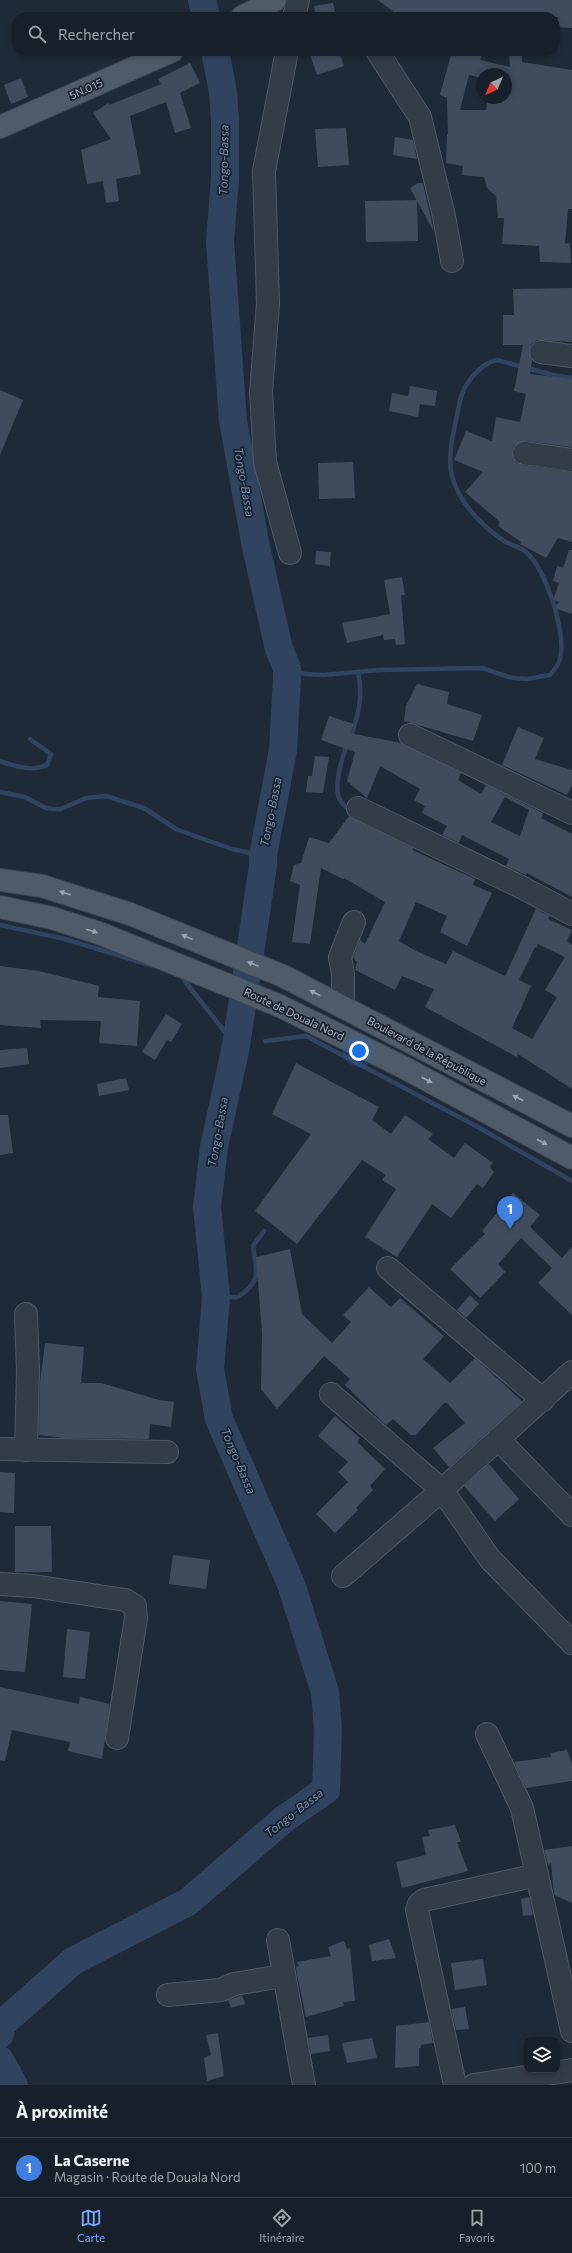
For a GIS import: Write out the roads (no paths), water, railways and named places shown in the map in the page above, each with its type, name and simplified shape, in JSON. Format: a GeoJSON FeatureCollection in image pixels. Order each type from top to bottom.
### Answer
{"type":"FeatureCollection","features":[{"type":"Feature","properties":{"kind":"main road"},"geometry":{"type":"LineString","coordinates":[[252,12],[275,0]]}},
{"type":"Feature","properties":{"kind":"main road","name":"5N.015"},"geometry":{"type":"LineString","coordinates":[[0,127],[161,56]]}},
{"type":"Feature","properties":{"kind":"main road","name":"Boulevard de la République"},"geometry":{"type":"LineString","coordinates":[[0,880],[42,886],[130,914],[283,976],[572,1126]]}},
{"type":"Feature","properties":{"kind":"main road","name":"Route de Douala Nord"},"geometry":{"type":"LineString","coordinates":[[0,907],[52,918],[99,933],[214,978],[280,1006],[401,1066],[572,1158]]}},
{"type":"Feature","properties":{"kind":"main road"},"geometry":{"type":"LineString","coordinates":[[401,1066],[413,1044]]}},
{"type":"Feature","properties":{"kind":"street"},"geometry":{"type":"LineString","coordinates":[[295,12],[298,0]]}},
{"type":"Feature","properties":{"kind":"street"},"geometry":{"type":"LineString","coordinates":[[286,56],[264,171],[268,304],[261,392],[265,462],[290,553]]}},
{"type":"Feature","properties":{"kind":"street"},"geometry":{"type":"LineString","coordinates":[[380,56],[420,117],[444,216],[452,261]]}},
{"type":"Feature","properties":{"kind":"street"},"geometry":{"type":"LineString","coordinates":[[541,352],[572,356]]}},
{"type":"Feature","properties":{"kind":"street"},"geometry":{"type":"LineString","coordinates":[[524,453],[572,460]]}},
{"type":"Feature","properties":{"kind":"street"},"geometry":{"type":"LineString","coordinates":[[410,735],[572,814]]}},
{"type":"Feature","properties":{"kind":"street"},"geometry":{"type":"LineString","coordinates":[[358,808],[521,887],[572,914]]}},
{"type":"Feature","properties":{"kind":"street"},"geometry":{"type":"LineString","coordinates":[[343,1007],[343,974],[340,957],[354,922]]}},
{"type":"Feature","properties":{"kind":"street"},"geometry":{"type":"LineString","coordinates":[[388,1268],[543,1400]]}},
{"type":"Feature","properties":{"kind":"street"},"geometry":{"type":"LineString","coordinates":[[26,1314],[28,1372],[26,1450]]}},
{"type":"Feature","properties":{"kind":"street"},"geometry":{"type":"LineString","coordinates":[[343,1576],[442,1490],[543,1400],[572,1372]]}},
{"type":"Feature","properties":{"kind":"street"},"geometry":{"type":"LineString","coordinates":[[331,1394],[442,1490],[490,1558],[572,1643]]}},
{"type":"Feature","properties":{"kind":"street"},"geometry":{"type":"LineString","coordinates":[[498,1439],[572,1515]]}},
{"type":"Feature","properties":{"kind":"street"},"geometry":{"type":"LineString","coordinates":[[0,1449],[167,1452]]}},
{"type":"Feature","properties":{"kind":"street"},"geometry":{"type":"LineString","coordinates":[[0,1584],[33,1586],[124,1600],[136,1606],[136,1618],[117,1738]]}},
{"type":"Feature","properties":{"kind":"street"},"geometry":{"type":"LineString","coordinates":[[487,1734],[522,1808],[572,2031]]}},
{"type":"Feature","properties":{"kind":"street"},"geometry":{"type":"LineString","coordinates":[[455,2085],[417,1910],[419,1904],[424,1900],[537,1875]]}},
{"type":"Feature","properties":{"kind":"street"},"geometry":{"type":"LineString","coordinates":[[278,1940],[283,1976],[304,2085]]}},
{"type":"Feature","properties":{"kind":"street"},"geometry":{"type":"LineString","coordinates":[[168,1995],[221,1990],[234,1984],[283,1976]]}},
{"type":"Feature","properties":{"kind":"street"},"geometry":{"type":"LineString","coordinates":[[474,2085],[559,2076]]}},
{"type":"Feature","properties":{"kind":"waterway","name":"Tongo-Bassa"},"geometry":{"type":"LineString","coordinates":[[202,0],[205,12]]}},
{"type":"Feature","properties":{"kind":"waterway","name":"Tongo-Bassa"},"geometry":{"type":"LineString","coordinates":[[0,2034],[2,2024],[73,1961],[188,1902],[284,1819],[326,1790],[328,1730],[325,1692],[291,1584],[219,1419],[210,1369],[216,1297],[207,1207],[214,1147],[236,1046],[263,866],[263,856],[283,750],[287,677],[287,668],[279,649],[256,547],[233,421],[220,241],[225,179],[225,120],[223,92],[216,56]]}},
{"type":"Feature","properties":{"kind":"waterway"},"geometry":{"type":"LineString","coordinates":[[287,668],[304,674],[323,675],[379,670],[482,668],[512,678],[527,679],[550,675],[559,663],[560,659],[560,634],[558,619],[553,602],[541,572],[526,552],[504,541],[472,513],[455,486],[450,468],[450,459],[454,429],[462,394],[469,381],[485,365],[497,360],[553,375],[572,378]]}},
{"type":"Feature","properties":{"kind":"waterway"},"geometry":{"type":"LineString","coordinates":[[350,738],[356,721],[360,697],[358,672]]}},
{"type":"Feature","properties":{"kind":"waterway"},"geometry":{"type":"LineString","coordinates":[[0,761],[30,768],[47,765],[51,754],[30,739]]}},
{"type":"Feature","properties":{"kind":"waterway"},"geometry":{"type":"LineString","coordinates":[[347,745],[341,765],[337,788],[341,801],[351,811]]}},
{"type":"Feature","properties":{"kind":"waterway"},"geometry":{"type":"LineString","coordinates":[[0,792],[25,797],[46,808],[52,809],[61,809],[86,798],[106,796],[144,808],[176,829],[232,849],[263,856]]}},
{"type":"Feature","properties":{"kind":"waterway"},"geometry":{"type":"LineString","coordinates":[[0,925],[65,939],[153,966]]}},
{"type":"Feature","properties":{"kind":"waterway"},"geometry":{"type":"LineString","coordinates":[[184,980],[236,1046]]}},
{"type":"Feature","properties":{"kind":"waterway"},"geometry":{"type":"LineString","coordinates":[[265,1041],[306,1036],[476,1126],[572,1181]]}},
{"type":"Feature","properties":{"kind":"waterway"},"geometry":{"type":"LineString","coordinates":[[216,1297],[238,1297],[246,1291],[255,1280],[256,1269],[253,1246],[264,1231]]}},
{"type":"Feature","properties":{"kind":"waterway","name":"Tongo-Bassa"},"geometry":{"type":"LineString","coordinates":[[0,2060],[14,2085]]}},
{"type":"Feature","properties":{"kind":"place","name":"La Caserne"},"geometry":{"type":"Point","coordinates":[510,1229]}}]}
